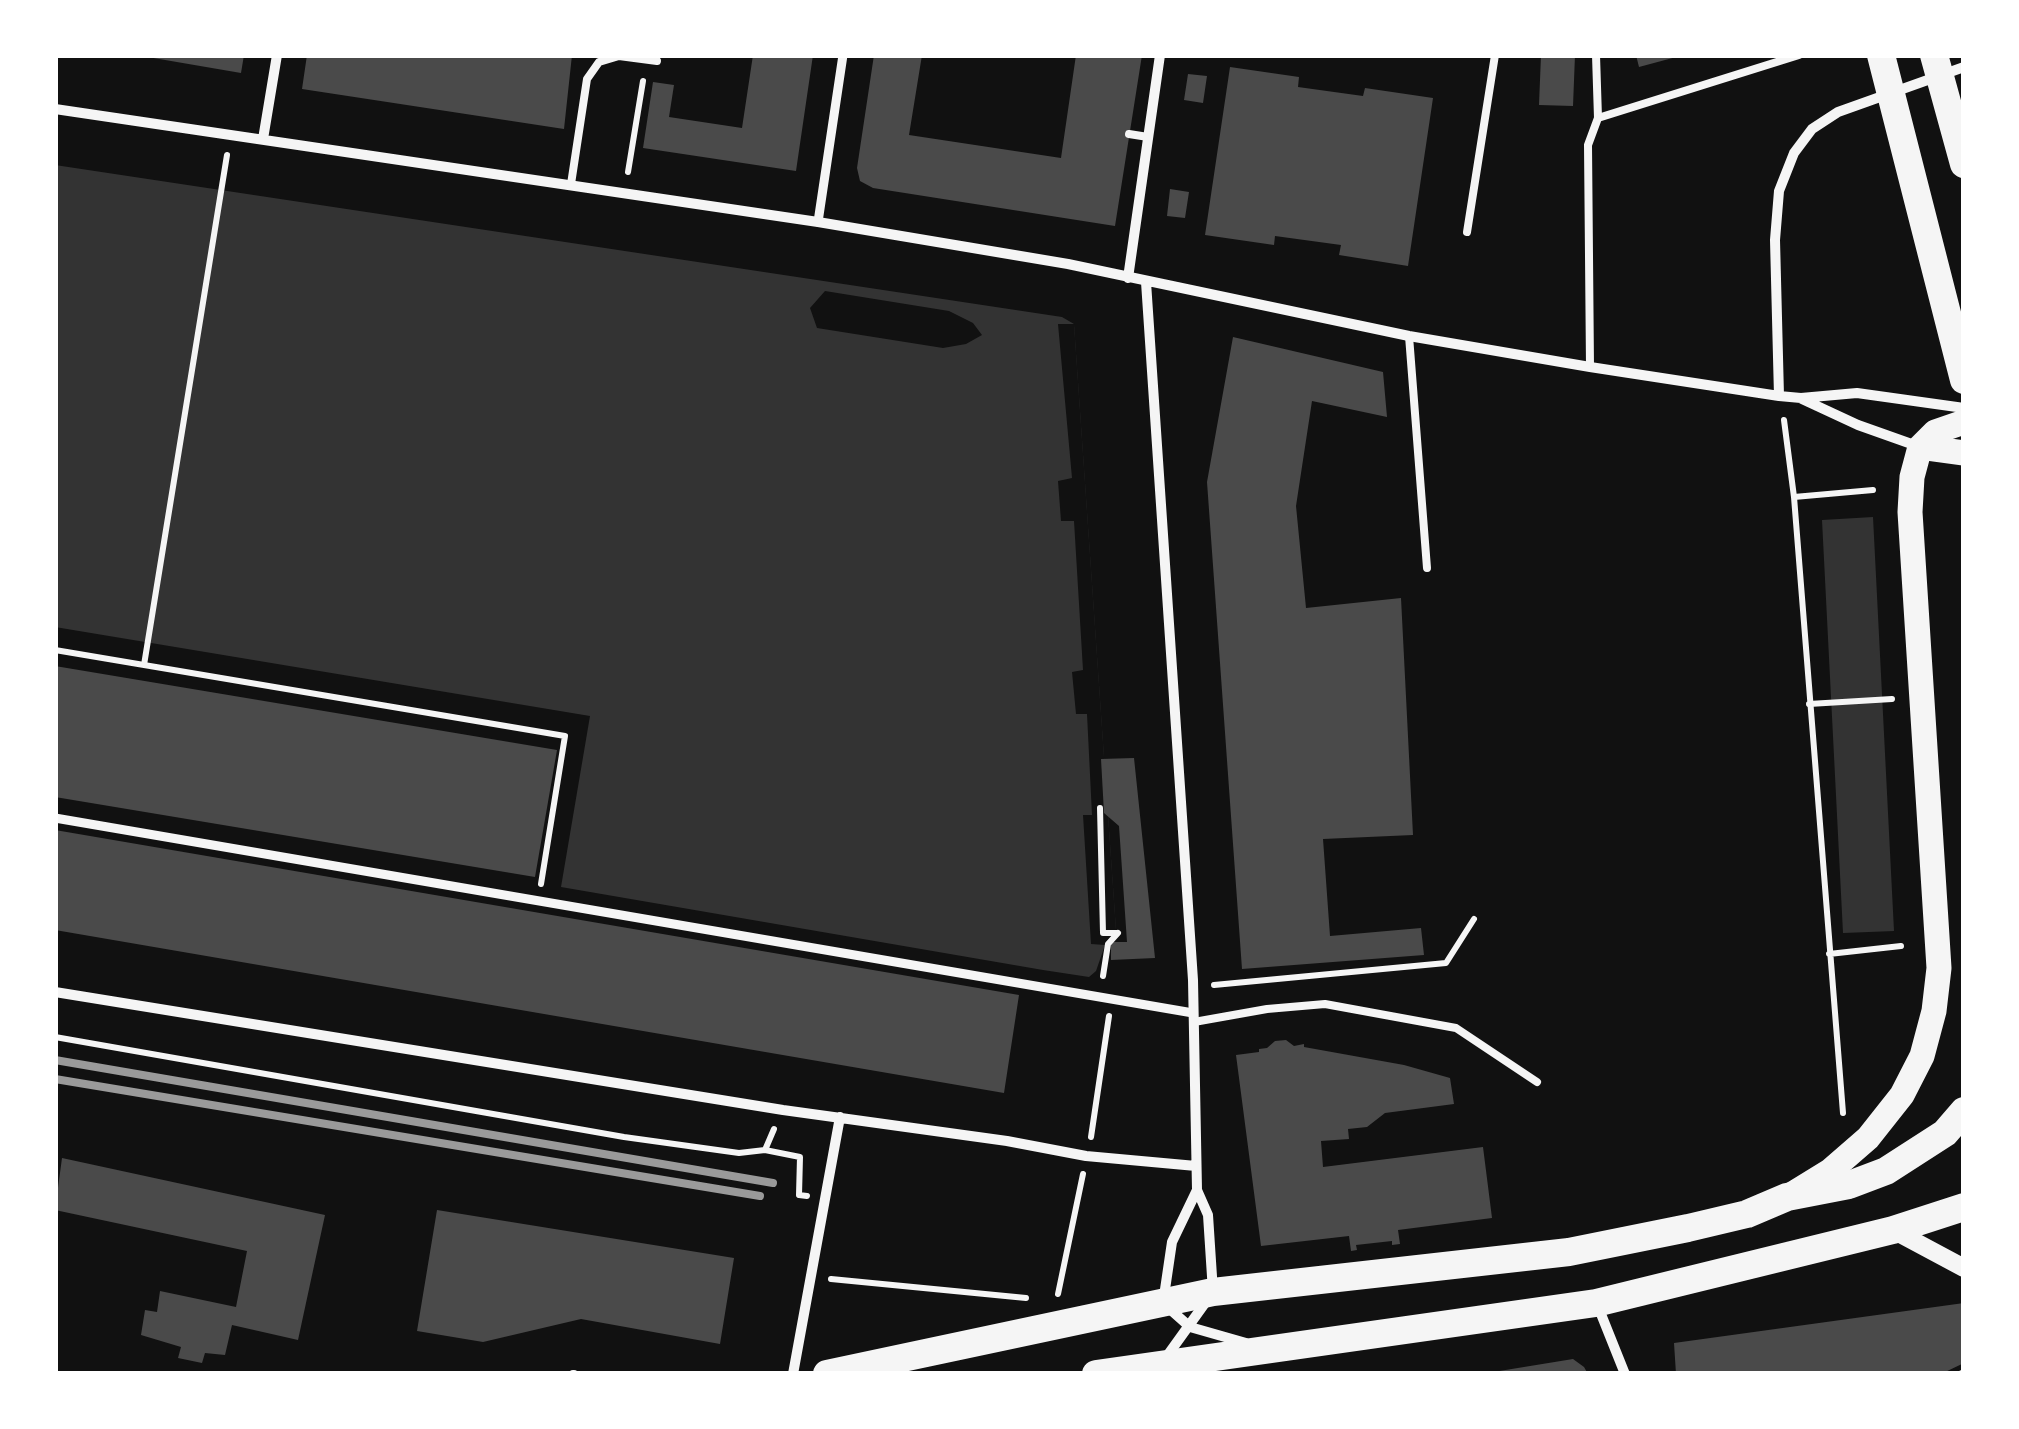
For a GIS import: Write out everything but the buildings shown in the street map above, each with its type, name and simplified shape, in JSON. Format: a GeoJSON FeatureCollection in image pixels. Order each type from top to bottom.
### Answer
{"type":"FeatureCollection","features":[{"type":"Feature","properties":{"kind":"highway"},"geometry":{"type":"LineString","coordinates":[[1881,55],[1964,380]]}},
{"type":"Feature","properties":{"kind":"highway"},"geometry":{"type":"LineString","coordinates":[[1934,55],[1964,164]]}},
{"type":"Feature","properties":{"kind":"highway"},"geometry":{"type":"LineString","coordinates":[[827,1374],[1213,1292],[1569,1252],[1747,1214],[1787,1197],[1849,1185],[1886,1171],[1945,1133],[1964,1110]]}},
{"type":"Feature","properties":{"kind":"highway"},"geometry":{"type":"LineString","coordinates":[[1096,1374],[1162,1363],[1228,1364],[1268,1349],[1596,1303],[1959,1211]]}},
{"type":"Feature","properties":{"kind":"main road"},"geometry":{"type":"LineString","coordinates":[[1787,1197],[1830,1171],[1868,1138],[1902,1095],[1922,1056],[1934,1011],[1939,968],[1910,512],[1912,477],[1920,447],[1935,432],[1964,422]]}},
{"type":"Feature","properties":{"kind":"main road"},"geometry":{"type":"LineString","coordinates":[[1920,447],[1964,453]]}},
{"type":"Feature","properties":{"kind":"street"},"geometry":{"type":"LineString","coordinates":[[264,139],[277,55]]}},
{"type":"Feature","properties":{"kind":"street"},"geometry":{"type":"LineString","coordinates":[[818,222],[843,55]]}},
{"type":"Feature","properties":{"kind":"street"},"geometry":{"type":"LineString","coordinates":[[1128,278],[1160,55]]}},
{"type":"Feature","properties":{"kind":"street"},"geometry":{"type":"LineString","coordinates":[[1778,396],[1778,191],[1794,153],[1812,129],[1838,112],[1964,67]]}},
{"type":"Feature","properties":{"kind":"street"},"geometry":{"type":"LineString","coordinates":[[55,109],[818,222],[1590,367],[1778,396],[1856,393],[1964,408]]}},
{"type":"Feature","properties":{"kind":"street"},"geometry":{"type":"LineString","coordinates":[[1146,282],[1193,987],[1197,1190],[1208,1215],[1213,1292],[1162,1363]]}},
{"type":"Feature","properties":{"kind":"street"},"geometry":{"type":"LineString","coordinates":[[1801,398],[1858,425],[1920,447]]}},
{"type":"Feature","properties":{"kind":"street"},"geometry":{"type":"LineString","coordinates":[[55,818],[538,898],[1112,999],[1193,1017]]}},
{"type":"Feature","properties":{"kind":"street"},"geometry":{"type":"LineString","coordinates":[[55,992],[783,1110],[1086,1156],[1196,1166]]}},
{"type":"Feature","properties":{"kind":"street"},"geometry":{"type":"LineString","coordinates":[[793,1374],[840,1116]]}},
{"type":"Feature","properties":{"kind":"street"},"geometry":{"type":"LineString","coordinates":[[1197,1190],[1172,1242],[1162,1304],[1190,1327],[1268,1349]]}},
{"type":"Feature","properties":{"kind":"street"},"geometry":{"type":"LineString","coordinates":[[1893,1230],[1964,1268]]}},
{"type":"Feature","properties":{"kind":"street"},"geometry":{"type":"LineString","coordinates":[[1596,1303],[1624,1374]]}},
{"type":"Feature","properties":{"kind":"lane"},"geometry":{"type":"LineString","coordinates":[[1467,232],[1495,55]]}},
{"type":"Feature","properties":{"kind":"lane"},"geometry":{"type":"LineString","coordinates":[[1590,367],[1588,145],[1598,118],[1596,55]]}},
{"type":"Feature","properties":{"kind":"lane"},"geometry":{"type":"LineString","coordinates":[[1598,118],[1799,55]]}},
{"type":"Feature","properties":{"kind":"lane"},"geometry":{"type":"LineString","coordinates":[[570,184],[586,80],[599,62],[619,56],[657,61]]}},
{"type":"Feature","properties":{"kind":"lane"},"geometry":{"type":"LineString","coordinates":[[1130,134],[1148,137]]}},
{"type":"Feature","properties":{"kind":"lane"},"geometry":{"type":"LineString","coordinates":[[1409,336],[1427,568]]}},
{"type":"Feature","properties":{"kind":"lane"},"geometry":{"type":"LineString","coordinates":[[1193,1017],[1325,1004],[1456,1028],[1537,1082]]}},
{"type":"Feature","properties":{"kind":"path"},"geometry":{"type":"LineString","coordinates":[[625,192],[646,60]]}},
{"type":"Feature","properties":{"kind":"path"},"geometry":{"type":"LineString","coordinates":[[144,664],[225,168]]}},
{"type":"Feature","properties":{"kind":"path"},"geometry":{"type":"LineString","coordinates":[[1784,420],[1794,497],[1842,1113]]}},
{"type":"Feature","properties":{"kind":"path"},"geometry":{"type":"LineString","coordinates":[[1794,497],[1873,490]]}},
{"type":"Feature","properties":{"kind":"path"},"geometry":{"type":"LineString","coordinates":[[55,650],[565,736],[538,898]]}},
{"type":"Feature","properties":{"kind":"path"},"geometry":{"type":"LineString","coordinates":[[1809,704],[1887,699]]}},
{"type":"Feature","properties":{"kind":"path"},"geometry":{"type":"LineString","coordinates":[[1057,1300],[1094,1129],[1112,999],[1102,982],[1108,944],[1118,933],[1103,934],[1100,808]]}},
{"type":"Feature","properties":{"kind":"path"},"geometry":{"type":"LineString","coordinates":[[1193,987],[1446,963],[1474,919]]}},
{"type":"Feature","properties":{"kind":"path"},"geometry":{"type":"LineString","coordinates":[[1829,954],[1901,946]]}},
{"type":"Feature","properties":{"kind":"path"},"geometry":{"type":"LineString","coordinates":[[55,1038],[624,1137],[739,1154],[765,1150],[800,1157],[799,1195],[824,1199]]}},
{"type":"Feature","properties":{"kind":"path"},"geometry":{"type":"LineString","coordinates":[[765,1150],[783,1110]]}},
{"type":"Feature","properties":{"kind":"path"},"geometry":{"type":"LineString","coordinates":[[833,1264],[830,1280],[1038,1299]]}},
{"type":"Feature","properties":{"kind":"shaded area"},"geometry":{"type":"Polygon","coordinates":[[[55,165],[1062,317],[1074,324],[1116,930],[1105,945],[1096,971],[1089,977],[561,887],[590,716],[55,627],[55,165]],[[825,291],[810,308],[817,328],[943,348],[966,344],[982,335],[973,323],[949,311],[825,291]]]}},
{"type":"Feature","properties":{"kind":"shaded area"},"geometry":{"type":"Polygon","coordinates":[[[1873,517],[1894,931],[1843,933],[1822,520],[1873,517]]]}},
{"type":"Feature","properties":{"kind":"pier"},"geometry":{"type":"Polygon","coordinates":[[[1058,324],[1074,324],[1116,930],[1105,945],[1091,944],[1083,815],[1092,815],[1087,714],[1076,714],[1072,672],[1083,670],[1074,521],[1061,521],[1058,481],[1072,478],[1058,324]]]}},
{"type":"Feature","properties":{"kind":"railway"},"geometry":{"type":"LineString","coordinates":[[55,1060],[773,1183]]}},
{"type":"Feature","properties":{"kind":"railway"},"geometry":{"type":"LineString","coordinates":[[55,1079],[760,1196]]}}]}
